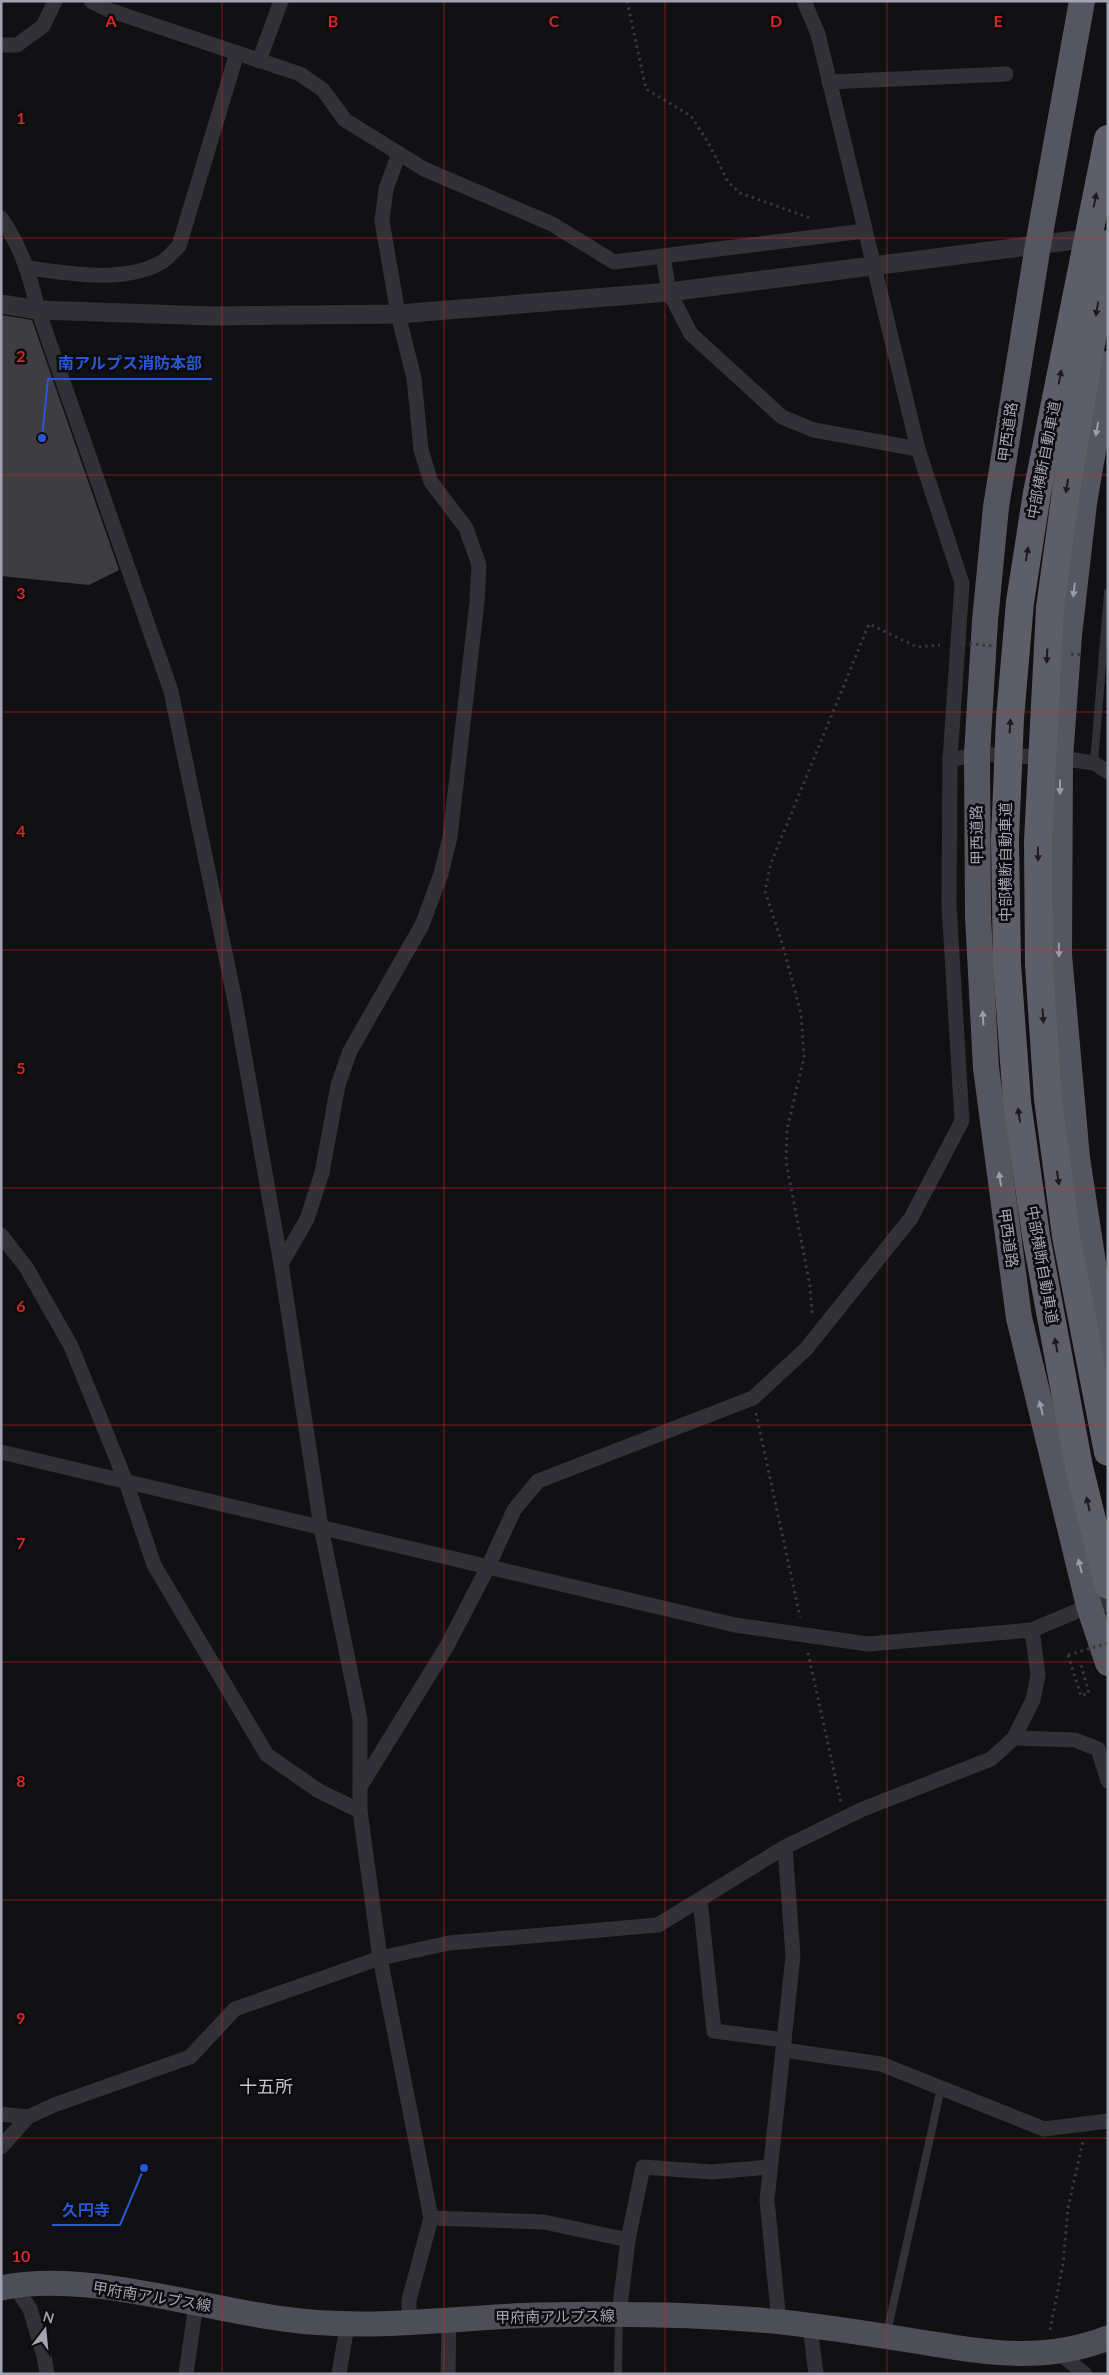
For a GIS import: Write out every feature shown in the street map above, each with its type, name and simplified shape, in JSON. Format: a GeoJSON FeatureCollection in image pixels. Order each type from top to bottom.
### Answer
{"type":"FeatureCollection","features":[{"type":"Feature","properties":{"kind":"highway","name":"甲西道路"},"geometry":{"type":"LineString","coordinates":[[1082,1],[1038,245],[996,507],[985,621],[977,754],[978,916],[986,1068],[1019,1318],[1099,1605],[1108,1663]]}},
{"type":"Feature","properties":{"kind":"highway","name":"中部横断自動車道"},"geometry":{"type":"LineString","coordinates":[[1108,138],[1037,493],[1020,602],[1010,718],[1005,839],[1006,964],[1017,1102],[1036,1236],[1079,1468],[1108,1585]]}},
{"type":"Feature","properties":{"kind":"highway","name":"中部横断自動車道"},"geometry":{"type":"LineString","coordinates":[[1108,244],[1066,491],[1050,608],[1038,841],[1039,965],[1048,1099],[1066,1236],[1108,1452]]}},
{"type":"Feature","properties":{"kind":"highway"},"geometry":{"type":"LineString","coordinates":[[1108,364],[1084,503],[1069,635],[1060,758],[1059,955],[1077,1158],[1108,1361]]}},
{"type":"Feature","properties":{"kind":"main road","name":"甲府南アルプス線"},"geometry":{"type":"LineString","coordinates":[[5,2283],[110,2288],[283,2319],[347,2326],[535,2315],[619,2315],[779,2322],[996,2354],[1052,2353],[1108,2338]]}},
{"type":"Feature","properties":{"kind":"street"},"geometry":{"type":"LineString","coordinates":[[1,45],[17,45],[43,26],[56,1]]}},
{"type":"Feature","properties":{"kind":"street"},"geometry":{"type":"LineString","coordinates":[[91,1],[109,10],[300,74],[323,90],[345,120],[424,169],[552,224],[614,262],[864,230]]}},
{"type":"Feature","properties":{"kind":"street"},"geometry":{"type":"LineString","coordinates":[[259,60],[281,1]]}},
{"type":"Feature","properties":{"kind":"street"},"geometry":{"type":"LineString","coordinates":[[360,1787],[447,1646],[488,1567],[514,1510],[538,1481],[752,1398],[814,1339],[911,1218],[962,1121],[949,904],[950,760],[962,583],[918,449],[818,34],[804,1]]}},
{"type":"Feature","properties":{"kind":"street"},"geometry":{"type":"LineString","coordinates":[[28,268],[92,276],[132,272],[161,262],[179,246],[237,53]]}},
{"type":"Feature","properties":{"kind":"street"},"geometry":{"type":"LineString","coordinates":[[829,82],[1006,74]]}},
{"type":"Feature","properties":{"kind":"street"},"geometry":{"type":"LineString","coordinates":[[281,1264],[308,1219],[322,1173],[338,1085],[350,1051],[422,925],[441,874],[450,837],[477,602],[479,565],[466,528],[431,482],[423,458],[414,378],[398,314],[382,222],[386,189],[399,153]]}},
{"type":"Feature","properties":{"kind":"street"},"geometry":{"type":"LineString","coordinates":[[1,218],[13,235],[28,268],[38,310],[171,691],[234,996],[281,1264],[320,1527],[360,1719],[360,1811],[380,1958],[431,2218],[409,2300],[409,2323]]}},
{"type":"Feature","properties":{"kind":"street"},"geometry":{"type":"LineString","coordinates":[[1,304],[38,310],[214,316],[398,314],[668,292],[1108,235]]}},
{"type":"Feature","properties":{"kind":"street"},"geometry":{"type":"LineString","coordinates":[[664,256],[668,292],[691,334],[782,417],[814,430],[918,449]]}},
{"type":"Feature","properties":{"kind":"street"},"geometry":{"type":"LineString","coordinates":[[950,760],[977,754],[1060,758],[1094,764],[1108,772]]}},
{"type":"Feature","properties":{"kind":"street"},"geometry":{"type":"LineString","coordinates":[[1,1235],[26,1267],[71,1346],[126,1482],[154,1565],[267,1755],[319,1791],[360,1811]]}},
{"type":"Feature","properties":{"kind":"street"},"geometry":{"type":"LineString","coordinates":[[1,1452],[735,1625],[804,1636],[868,1644],[1032,1630],[1099,1605]]}},
{"type":"Feature","properties":{"kind":"street"},"geometry":{"type":"LineString","coordinates":[[1,2147],[28,2117],[54,2104],[190,2057],[235,2008],[380,1958],[450,1943],[658,1925],[785,1848],[863,1809],[991,1759],[1014,1738],[1033,1700],[1038,1675],[1032,1630]]}},
{"type":"Feature","properties":{"kind":"street"},"geometry":{"type":"LineString","coordinates":[[1014,1738],[1075,1740],[1098,1749],[1108,1781]]}},
{"type":"Feature","properties":{"kind":"street"},"geometry":{"type":"LineString","coordinates":[[779,2322],[767,2200],[769,2167],[793,1956],[785,1848]]}},
{"type":"Feature","properties":{"kind":"street"},"geometry":{"type":"LineString","coordinates":[[700,1900],[714,2031],[881,2064],[1044,2129],[1108,2121]]}},
{"type":"Feature","properties":{"kind":"street"},"geometry":{"type":"LineString","coordinates":[[1,2114],[28,2117]]}},
{"type":"Feature","properties":{"kind":"street"},"geometry":{"type":"LineString","coordinates":[[619,2315],[628,2240],[643,2167],[712,2172],[769,2167]]}},
{"type":"Feature","properties":{"kind":"street"},"geometry":{"type":"LineString","coordinates":[[431,2218],[544,2222],[628,2240]]}},
{"type":"Feature","properties":{"kind":"street"},"geometry":{"type":"LineString","coordinates":[[5,2283],[30,2309],[44,2356],[47,2374]]}},
{"type":"Feature","properties":{"kind":"street"},"geometry":{"type":"LineString","coordinates":[[186,2374],[196,2304]]}},
{"type":"Feature","properties":{"kind":"street"},"geometry":{"type":"LineString","coordinates":[[448,2374],[449,2320]]}},
{"type":"Feature","properties":{"kind":"street"},"geometry":{"type":"LineString","coordinates":[[339,2374],[347,2326]]}},
{"type":"Feature","properties":{"kind":"street"},"geometry":{"type":"LineString","coordinates":[[810,2326],[816,2374]]}},
{"type":"Feature","properties":{"kind":"street"},"geometry":{"type":"LineString","coordinates":[[1052,2353],[1085,2374]]}},
{"type":"Feature","properties":{"kind":"lane"},"geometry":{"type":"LineString","coordinates":[[1094,764],[1108,592]]}},
{"type":"Feature","properties":{"kind":"lane"},"geometry":{"type":"LineString","coordinates":[[886,2337],[942,2088]]}},
{"type":"Feature","properties":{"kind":"lane"},"geometry":{"type":"LineString","coordinates":[[618,2374],[619,2315]]}},
{"type":"Feature","properties":{"kind":"path"},"geometry":{"type":"LineString","coordinates":[[627,1],[646,89],[691,116],[708,142],[728,182],[740,193],[814,219]]}},
{"type":"Feature","properties":{"kind":"path"},"geometry":{"type":"LineString","coordinates":[[814,1339],[810,1286],[786,1162],[787,1130],[804,1057],[801,1014],[784,946],[764,891],[771,863],[868,624],[917,647],[958,644]]}},
{"type":"Feature","properties":{"kind":"path"},"geometry":{"type":"LineString","coordinates":[[752,1398],[845,1818]]}},
{"type":"Feature","properties":{"kind":"path"},"geometry":{"type":"LineString","coordinates":[[1081,1664],[1089,1693],[1081,1696],[1068,1655],[1108,1643]]}},
{"type":"Feature","properties":{"kind":"path"},"geometry":{"type":"LineString","coordinates":[[1052,2353],[1068,2208],[1086,2124]]}},
{"type":"Feature","properties":{"kind":"building"},"geometry":{"type":"Polygon","coordinates":[[[1,315],[32,320],[119,570],[89,585],[1,576],[1,315]]]}},
{"type":"Feature","properties":{"kind":"place","name":"南アルプス消防本部"},"geometry":{"type":"Point","coordinates":[42,438]}},
{"type":"Feature","properties":{"kind":"place","name":"久円寺"},"geometry":{"type":"Point","coordinates":[144,2168]}},
{"type":"Feature","properties":{"kind":"district","name":"十五所"},"geometry":{"type":"Point","coordinates":[266,2087]}}]}
